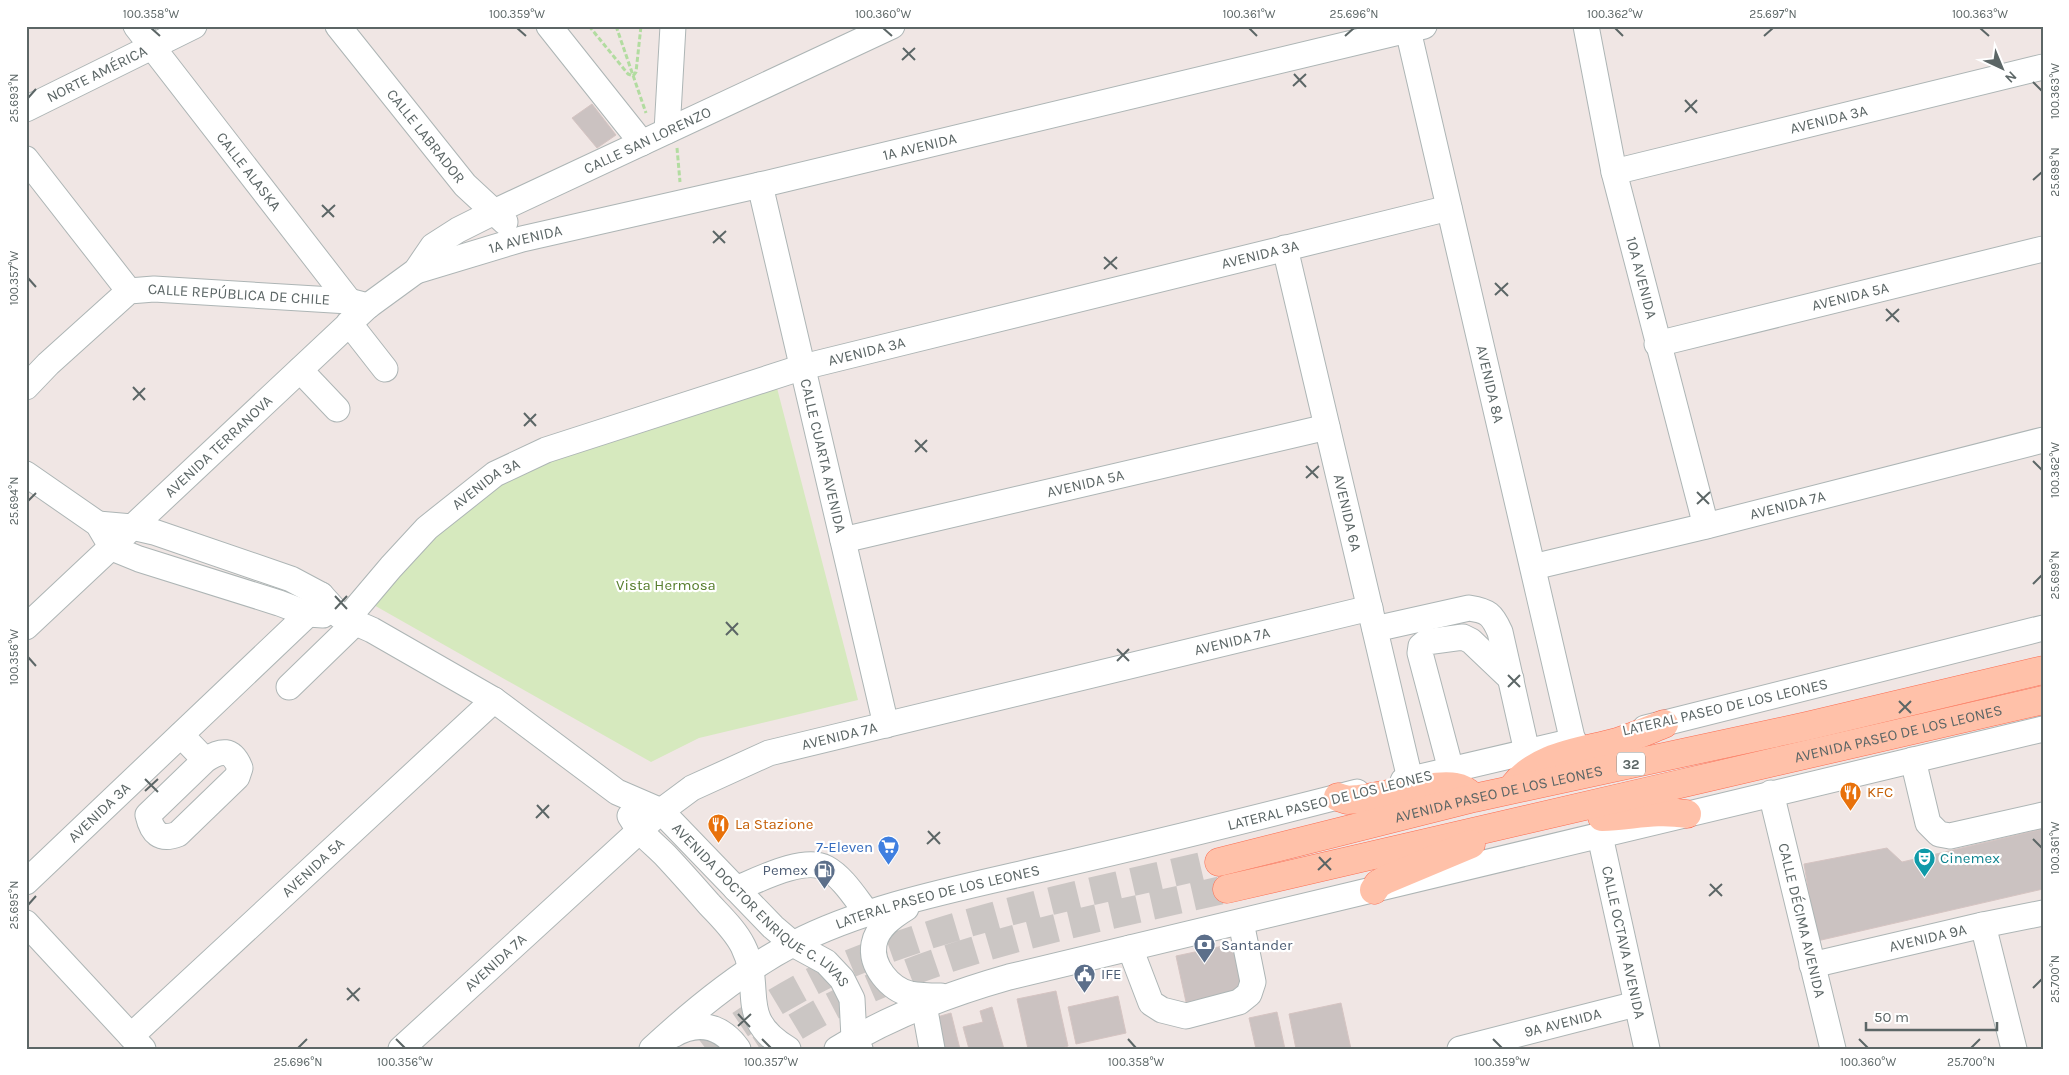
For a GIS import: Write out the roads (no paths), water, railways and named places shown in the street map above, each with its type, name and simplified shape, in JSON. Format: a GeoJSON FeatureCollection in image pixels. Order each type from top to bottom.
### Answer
{"type":"FeatureCollection","features":[{"type":"Feature","properties":{"kind":"main road","name":"AVENIDA PASEO DE LOS LEONES"},"geometry":{"type":"LineString","coordinates":[[1220,862],[1474,798],[1807,726],[2043,670]]}},
{"type":"Feature","properties":{"kind":"main road","name":"AVENIDA PASEO DE LOS LEONES"},"geometry":{"type":"LineString","coordinates":[[1227,889],[1564,809],[2043,700]]}},
{"type":"Feature","properties":{"kind":"main road"},"geometry":{"type":"LineString","coordinates":[[1510,790],[1530,770],[1545,761],[1617,742],[1664,724]]}},
{"type":"Feature","properties":{"kind":"main road"},"geometry":{"type":"LineString","coordinates":[[1338,797],[1347,800],[1359,799],[1443,786],[1458,787],[1474,798]]}},
{"type":"Feature","properties":{"kind":"main road"},"geometry":{"type":"LineString","coordinates":[[1564,809],[1586,818],[1668,811],[1687,814]]}},
{"type":"Feature","properties":{"kind":"main road"},"geometry":{"type":"LineString","coordinates":[[1374,890],[1385,880],[1468,845],[1484,836],[1496,825]]}},
{"type":"Feature","properties":{"kind":"street","name":"CALLE ALASKA"},"geometry":{"type":"LineString","coordinates":[[136,26],[355,310],[385,369]]}},
{"type":"Feature","properties":{"kind":"street","name":"NORTE AMÉRICA"},"geometry":{"type":"LineString","coordinates":[[26,109],[153,48],[194,26]]}},
{"type":"Feature","properties":{"kind":"street","name":"CALLE LABRADOR"},"geometry":{"type":"LineString","coordinates":[[338,26],[465,185],[522,239]]}},
{"type":"Feature","properties":{"kind":"street"},"geometry":{"type":"LineString","coordinates":[[549,26],[660,135]]}},
{"type":"Feature","properties":{"kind":"street"},"geometry":{"type":"LineString","coordinates":[[660,135],[673,26]]}},
{"type":"Feature","properties":{"kind":"street","name":"CALLE SAN LORENZO"},"geometry":{"type":"LineString","coordinates":[[416,271],[433,246],[458,230],[892,26]]}},
{"type":"Feature","properties":{"kind":"street","name":"10A AVENIDA"},"geometry":{"type":"LineString","coordinates":[[1586,26],[1614,172],[1657,344],[1706,526]]}},
{"type":"Feature","properties":{"kind":"street","name":"1A AVENIDA"},"geometry":{"type":"LineString","coordinates":[[416,271],[522,239],[760,185],[1414,28]]}},
{"type":"Feature","properties":{"kind":"street","name":"AVENIDA 8A"},"geometry":{"type":"LineString","coordinates":[[1414,28],[1449,208],[1573,742]]}},
{"type":"Feature","properties":{"kind":"street","name":"AVENIDA 3A"},"geometry":{"type":"LineString","coordinates":[[1614,172],[2043,67]]}},
{"type":"Feature","properties":{"kind":"street","name":"CALLE REPÚBLICA DE CHILE"},"geometry":{"type":"LineString","coordinates":[[26,159],[129,291]]}},
{"type":"Feature","properties":{"kind":"street","name":"CALLE CUARTA AVENIDA"},"geometry":{"type":"LineString","coordinates":[[760,185],[886,725]]}},
{"type":"Feature","properties":{"kind":"street","name":"AVENIDA 3A"},"geometry":{"type":"LineString","coordinates":[[289,687],[391,567],[427,528],[495,474],[546,450],[803,367],[1449,208]]}},
{"type":"Feature","properties":{"kind":"street","name":"AVENIDA 6A"},"geometry":{"type":"LineString","coordinates":[[1285,248],[1410,779]]}},
{"type":"Feature","properties":{"kind":"street","name":"AVENIDA 5A"},"geometry":{"type":"LineString","coordinates":[[1657,344],[2043,249]]}},
{"type":"Feature","properties":{"kind":"street","name":"AVENIDA TERRANOVA"},"geometry":{"type":"LineString","coordinates":[[26,627],[300,370],[355,310],[416,271]]}},
{"type":"Feature","properties":{"kind":"street","name":"CALLE REPÚBLICA DE CHILE"},"geometry":{"type":"LineString","coordinates":[[26,388],[48,364],[129,291],[154,289],[355,310]]}},
{"type":"Feature","properties":{"kind":"street"},"geometry":{"type":"LineString","coordinates":[[300,370],[337,409]]}},
{"type":"Feature","properties":{"kind":"street","name":"AVENIDA 5A"},"geometry":{"type":"LineString","coordinates":[[843,540],[1327,427]]}},
{"type":"Feature","properties":{"kind":"street","name":"AVENIDA 7A"},"geometry":{"type":"LineString","coordinates":[[1533,568],[2043,440]]}},
{"type":"Feature","properties":{"kind":"street","name":"AVENIDA DOCTOR ENRIQUE C. LIVAS"},"geometry":{"type":"LineString","coordinates":[[26,474],[98,524],[112,548],[140,559],[279,602],[315,604]]}},
{"type":"Feature","properties":{"kind":"street","name":"AVENIDA DOCTOR ENRIQUE C. LIVAS"},"geometry":{"type":"LineString","coordinates":[[98,524],[132,527],[154,532],[290,579],[315,604],[372,630],[494,700],[617,792],[661,811],[773,927],[793,944],[826,962],[842,979],[852,999],[850,1045]]}},
{"type":"Feature","properties":{"kind":"street","name":"AVENIDA 3A"},"geometry":{"type":"LineString","coordinates":[[26,882],[181,735],[315,604]]}},
{"type":"Feature","properties":{"kind":"street","name":"AVENIDA 7A"},"geometry":{"type":"LineString","coordinates":[[401,1049],[638,830],[661,811],[692,788],[769,753],[886,725],[1372,618],[1469,608],[1483,610],[1494,618],[1500,632],[1527,752]]}},
{"type":"Feature","properties":{"kind":"street","name":"LATERAL PASEO DE LOS LEONES"},"geometry":{"type":"LineString","coordinates":[[655,1046],[714,996],[752,968],[793,944],[822,930],[868,914],[921,899],[1410,779],[1573,742],[1664,724],[2043,628]]}},
{"type":"Feature","properties":{"kind":"street"},"geometry":{"type":"LineString","coordinates":[[1451,770],[1420,653],[1421,646],[1426,642],[1463,637],[1470,641],[1511,679]]}},
{"type":"Feature","properties":{"kind":"street","name":"AVENIDA 5A"},"geometry":{"type":"LineString","coordinates":[[137,1042],[494,700]]}},
{"type":"Feature","properties":{"kind":"street"},"geometry":{"type":"LineString","coordinates":[[850,1045],[897,1016],[948,996],[1009,977],[2043,728]]}},
{"type":"Feature","properties":{"kind":"street"},"geometry":{"type":"LineString","coordinates":[[181,735],[205,760]]}},
{"type":"Feature","properties":{"kind":"street"},"geometry":{"type":"LineString","coordinates":[[1912,760],[1928,823],[1939,834],[1950,836],[2043,815]]}},
{"type":"Feature","properties":{"kind":"street","name":"AVENIDA DOCTOR ENRIQUE C. LIVAS"},"geometry":{"type":"LineString","coordinates":[[617,792],[638,830],[665,855],[727,924],[742,945],[752,968],[753,1006],[759,1024],[772,1038],[788,1049]]}},
{"type":"Feature","properties":{"kind":"street","name":"CALLE DÉCIMA AVENIDA"},"geometry":{"type":"LineString","coordinates":[[1771,794],[1833,1049]]}},
{"type":"Feature","properties":{"kind":"street","name":"CALLE OCTAVA AVENIDA"},"geometry":{"type":"LineString","coordinates":[[1600,836],[1647,1049]]}},
{"type":"Feature","properties":{"kind":"street"},"geometry":{"type":"LineString","coordinates":[[736,889],[810,863],[826,868],[843,883],[868,914]]}},
{"type":"Feature","properties":{"kind":"street"},"geometry":{"type":"LineString","coordinates":[[921,899],[893,915],[881,928],[874,945],[876,961],[883,975],[894,986],[909,994],[948,996]]}},
{"type":"Feature","properties":{"kind":"street","name":"AVENIDA 9A"},"geometry":{"type":"LineString","coordinates":[[1812,965],[2043,913]]}},
{"type":"Feature","properties":{"kind":"street"},"geometry":{"type":"LineString","coordinates":[[1130,948],[1151,1003],[1162,1010],[1186,1016],[1239,1002],[1249,994],[1252,982],[1241,922]]}},
{"type":"Feature","properties":{"kind":"street"},"geometry":{"type":"LineString","coordinates":[[26,923],[137,1042]]}},
{"type":"Feature","properties":{"kind":"street"},"geometry":{"type":"LineString","coordinates":[[1983,925],[2014,1049]]}},
{"type":"Feature","properties":{"kind":"street","name":"9A AVENIDA"},"geometry":{"type":"LineString","coordinates":[[1460,1049],[1636,1004]]}},
{"type":"Feature","properties":{"kind":"street"},"geometry":{"type":"LineString","coordinates":[[924,1005],[932,1049]]}},
{"type":"Feature","properties":{"kind":"street"},"geometry":{"type":"LineString","coordinates":[[655,1046],[682,1030],[696,1025],[717,1029],[732,1040],[738,1049]]}},
{"type":"Feature","properties":{"kind":"tunnel"},"geometry":{"type":"LineString","coordinates":[[706,1049],[758,1013],[797,990],[835,970],[898,945],[1035,905],[1219,862]]}},
{"type":"Feature","properties":{"kind":"tunnel"},"geometry":{"type":"LineString","coordinates":[[760,1049],[836,1004],[906,974],[951,958],[1042,931],[1227,889]]}},
{"type":"Feature","properties":{"kind":"place","name":"KFC"},"geometry":{"type":"Point","coordinates":[1851,811]}},
{"type":"Feature","properties":{"kind":"place","name":"La Stazione"},"geometry":{"type":"Point","coordinates":[719,843]}},
{"type":"Feature","properties":{"kind":"place","name":"7-Eleven"},"geometry":{"type":"Point","coordinates":[889,866]}},
{"type":"Feature","properties":{"kind":"place","name":"Cinemex"},"geometry":{"type":"Point","coordinates":[1924,877]}},
{"type":"Feature","properties":{"kind":"place","name":"Pemex"},"geometry":{"type":"Point","coordinates":[824,889]}},
{"type":"Feature","properties":{"kind":"place","name":"Santander"},"geometry":{"type":"Point","coordinates":[1205,964]}},
{"type":"Feature","properties":{"kind":"place","name":"IFE"},"geometry":{"type":"Point","coordinates":[1085,993]}},
{"type":"Feature","properties":{"kind":"park label","name":"Vista Hermosa"},"geometry":{"type":"Point","coordinates":[666,585]}}]}
